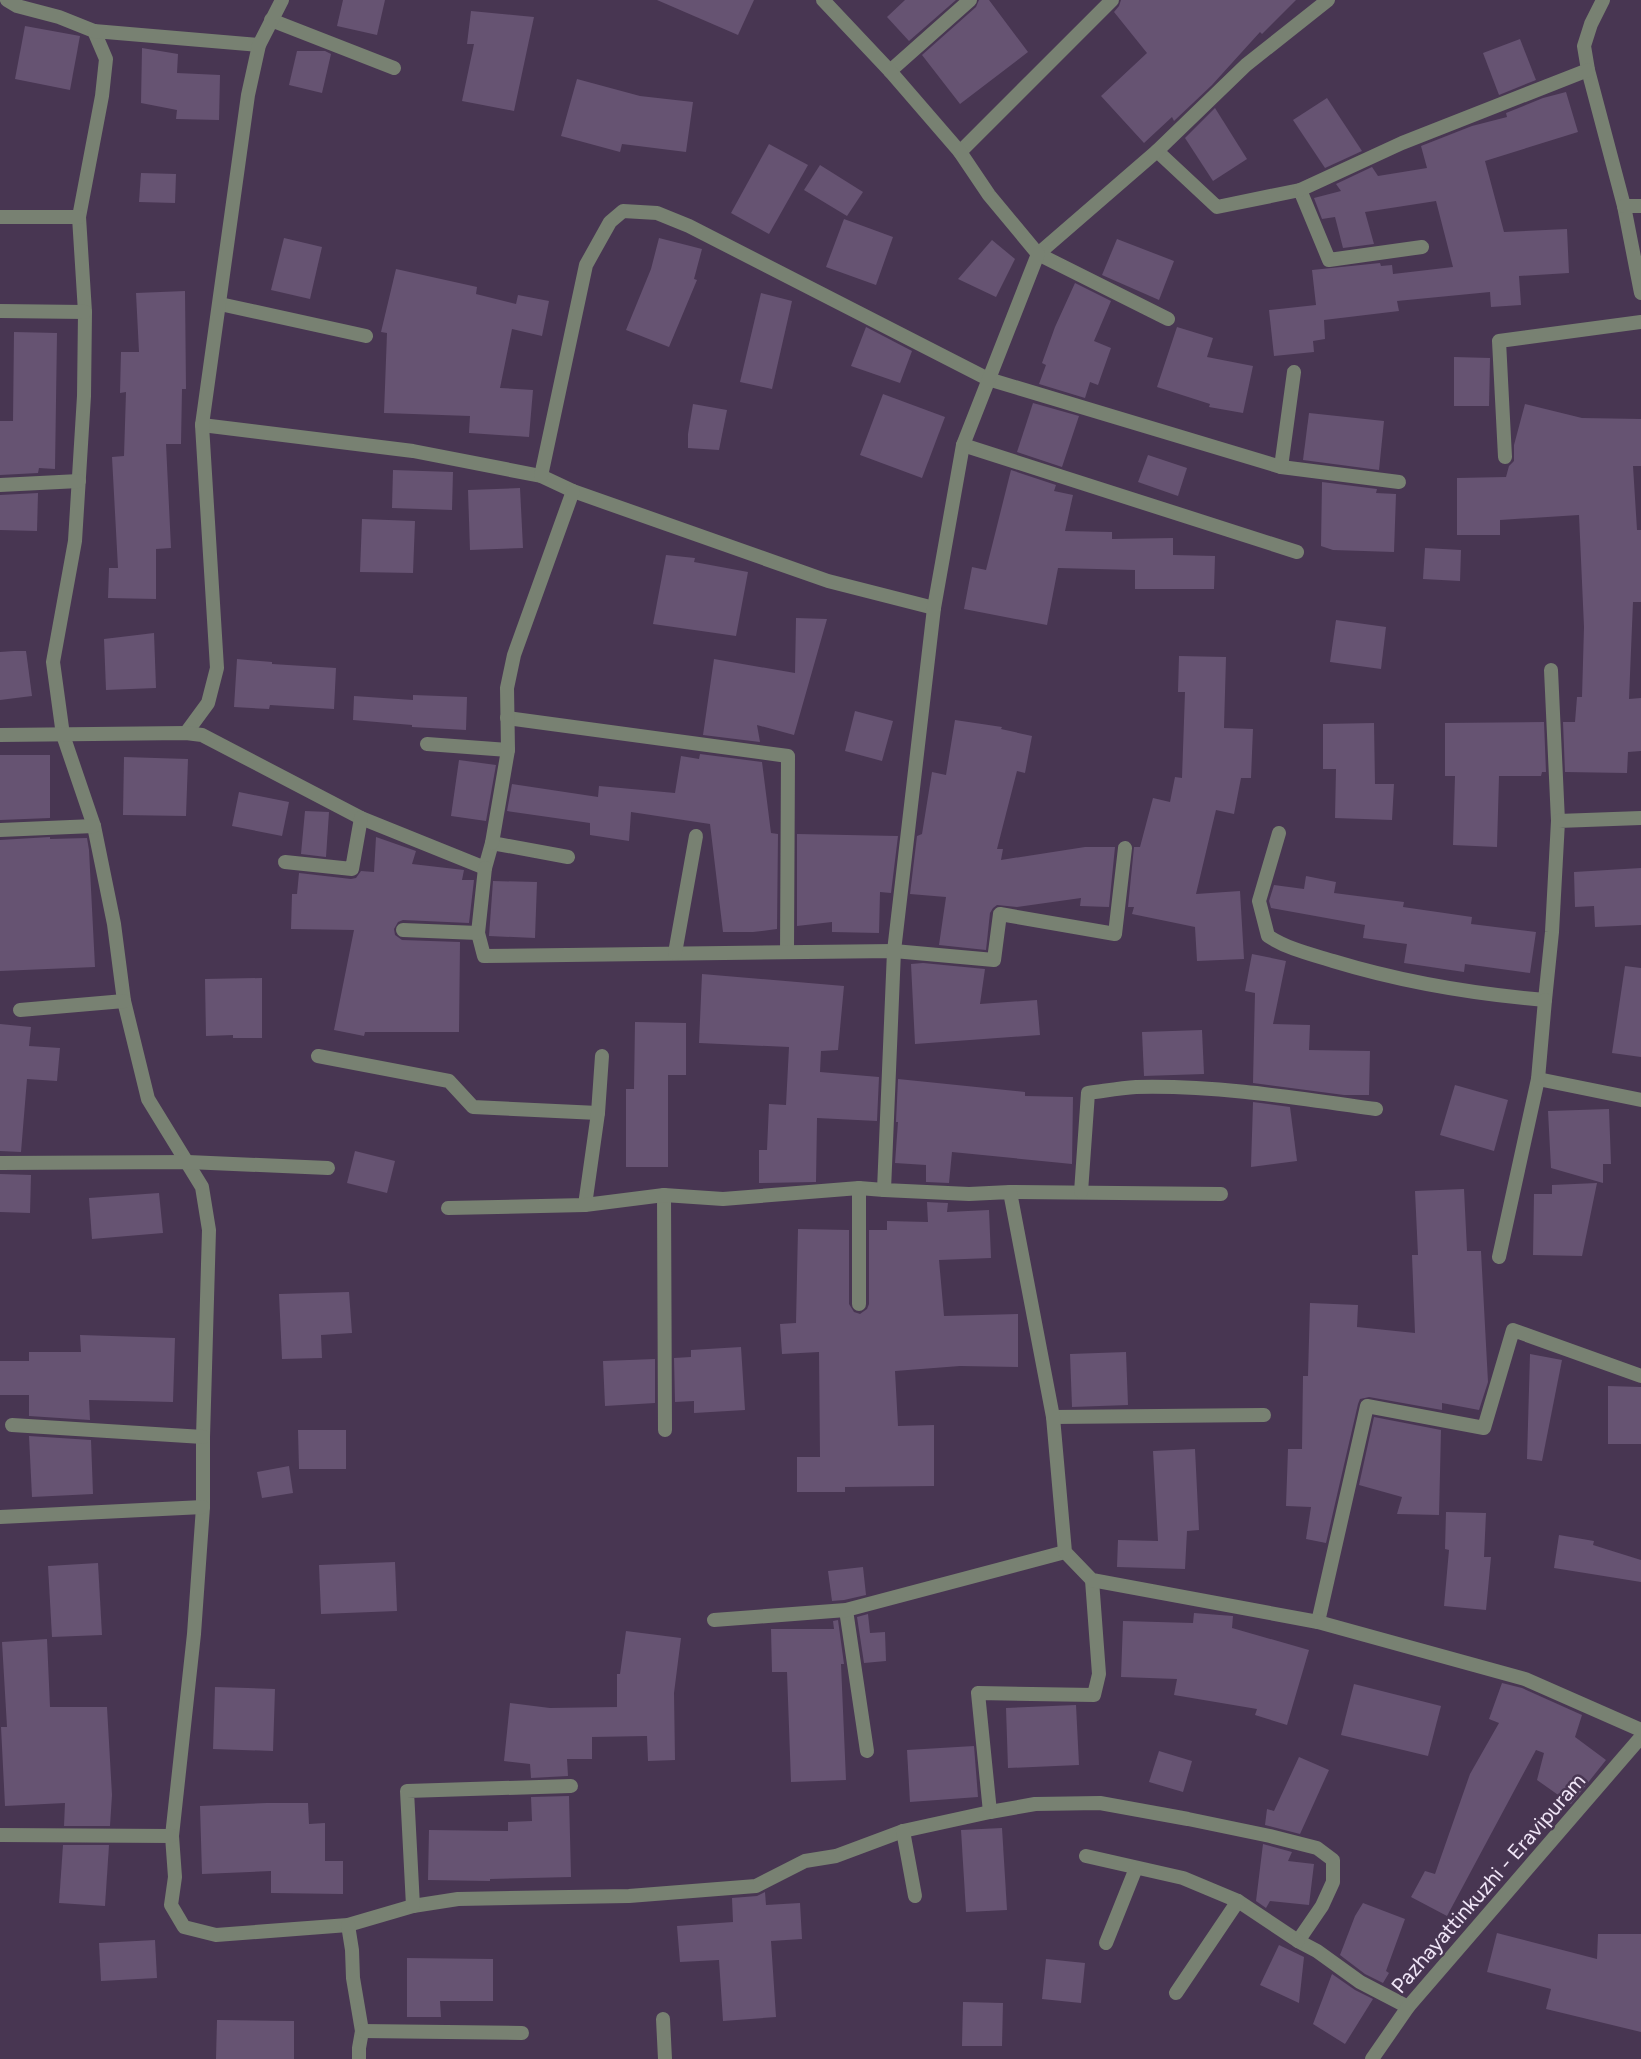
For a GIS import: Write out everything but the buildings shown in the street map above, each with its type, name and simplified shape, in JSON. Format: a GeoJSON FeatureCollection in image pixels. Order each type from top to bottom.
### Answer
{"type":"FeatureCollection","features":[{"type":"Feature","properties":{"kind":"street"},"geometry":{"type":"LineString","coordinates":[[7,0],[17,6],[59,17],[94,31],[259,46]]}},
{"type":"Feature","properties":{"kind":"street"},"geometry":{"type":"LineString","coordinates":[[186,733],[208,703],[217,668],[202,425],[248,95],[259,46],[282,0]]}},
{"type":"Feature","properties":{"kind":"street"},"geometry":{"type":"LineString","coordinates":[[890,71],[970,0]]}},
{"type":"Feature","properties":{"kind":"street"},"geometry":{"type":"LineString","coordinates":[[960,152],[1112,0]]}},
{"type":"Feature","properties":{"kind":"street"},"geometry":{"type":"LineString","coordinates":[[884,1190],[894,951],[934,608],[964,445],[988,379],[1038,254],[1157,151],[1246,65],[1328,0]]}},
{"type":"Feature","properties":{"kind":"street"},"geometry":{"type":"LineString","coordinates":[[1603,0],[1591,24],[1584,47],[1624,206],[1641,293]]}},
{"type":"Feature","properties":{"kind":"street"},"geometry":{"type":"LineString","coordinates":[[827,1],[960,152],[989,195],[1038,254],[1168,319]]}},
{"type":"Feature","properties":{"kind":"street"},"geometry":{"type":"LineString","coordinates":[[271,20],[394,68]]}},
{"type":"Feature","properties":{"kind":"street"},"geometry":{"type":"LineString","coordinates":[[94,31],[106,59],[102,96],[79,218],[85,312],[79,481],[75,541],[53,662],[63,735],[93,826],[114,924],[124,1001],[148,1099],[202,1187],[209,1230],[203,1507],[194,1634],[173,1836],[175,1877],[171,1905],[184,1927],[216,1935],[348,1926],[413,1906],[458,1899],[629,1896],[756,1886],[805,1861],[836,1856],[903,1831],[1035,1804],[1100,1803],[1270,1836],[1317,1848],[1333,1860],[1333,1882],[1322,1906],[1298,1941]]}},
{"type":"Feature","properties":{"kind":"street"},"geometry":{"type":"LineString","coordinates":[[1157,151],[1217,207],[1300,190],[1402,143],[1588,69]]}},
{"type":"Feature","properties":{"kind":"street"},"geometry":{"type":"LineString","coordinates":[[1300,190],[1329,260],[1422,247]]}},
{"type":"Feature","properties":{"kind":"street"},"geometry":{"type":"LineString","coordinates":[[1624,206],[1641,206]]}},
{"type":"Feature","properties":{"kind":"street"},"geometry":{"type":"LineString","coordinates":[[541,476],[586,265],[610,222],[623,211],[657,213],[689,226],[988,379],[1281,467],[1399,482]]}},
{"type":"Feature","properties":{"kind":"street"},"geometry":{"type":"LineString","coordinates":[[0,217],[79,218]]}},
{"type":"Feature","properties":{"kind":"street"},"geometry":{"type":"LineString","coordinates":[[220,304],[366,336]]}},
{"type":"Feature","properties":{"kind":"street"},"geometry":{"type":"LineString","coordinates":[[0,311],[85,312]]}},
{"type":"Feature","properties":{"kind":"street"},"geometry":{"type":"LineString","coordinates":[[1506,457],[1499,341],[1641,322]]}},
{"type":"Feature","properties":{"kind":"street"},"geometry":{"type":"LineString","coordinates":[[1281,467],[1294,372]]}},
{"type":"Feature","properties":{"kind":"street"},"geometry":{"type":"LineString","coordinates":[[202,425],[413,451],[541,476],[573,491],[828,581],[934,608]]}},
{"type":"Feature","properties":{"kind":"street"},"geometry":{"type":"LineString","coordinates":[[964,445],[1297,552]]}},
{"type":"Feature","properties":{"kind":"street"},"geometry":{"type":"LineString","coordinates":[[0,485],[79,481]]}},
{"type":"Feature","properties":{"kind":"street"},"geometry":{"type":"LineString","coordinates":[[573,491],[514,655],[507,688],[508,750],[485,868],[478,933],[484,956],[894,951],[994,960],[1000,914],[1115,934],[1125,848]]}},
{"type":"Feature","properties":{"kind":"street"},"geometry":{"type":"LineString","coordinates":[[1499,1257],[1538,1079],[1552,932],[1558,821],[1551,670]]}},
{"type":"Feature","properties":{"kind":"street"},"geometry":{"type":"LineString","coordinates":[[507,718],[788,756],[787,952]]}},
{"type":"Feature","properties":{"kind":"street"},"geometry":{"type":"LineString","coordinates":[[0,735],[202,735],[361,818],[485,868]]}},
{"type":"Feature","properties":{"kind":"street"},"geometry":{"type":"LineString","coordinates":[[428,744],[508,750]]}},
{"type":"Feature","properties":{"kind":"street"},"geometry":{"type":"LineString","coordinates":[[285,862],[352,869],[361,818]]}},
{"type":"Feature","properties":{"kind":"street"},"geometry":{"type":"LineString","coordinates":[[1558,821],[1641,818]]}},
{"type":"Feature","properties":{"kind":"street"},"geometry":{"type":"LineString","coordinates":[[0,830],[93,826]]}},
{"type":"Feature","properties":{"kind":"street"},"geometry":{"type":"LineString","coordinates":[[1279,833],[1259,901],[1268,936],[1283,946],[1376,974],[1504,997],[1545,1000]]}},
{"type":"Feature","properties":{"kind":"street"},"geometry":{"type":"LineString","coordinates":[[675,953],[696,836]]}},
{"type":"Feature","properties":{"kind":"street"},"geometry":{"type":"LineString","coordinates":[[492,843],[568,858]]}},
{"type":"Feature","properties":{"kind":"street"},"geometry":{"type":"LineString","coordinates":[[403,930],[478,933]]}},
{"type":"Feature","properties":{"kind":"street"},"geometry":{"type":"LineString","coordinates":[[20,1010],[124,1001]]}},
{"type":"Feature","properties":{"kind":"street"},"geometry":{"type":"LineString","coordinates":[[318,1056],[449,1082],[473,1107],[598,1113]]}},
{"type":"Feature","properties":{"kind":"street"},"geometry":{"type":"LineString","coordinates":[[585,1205],[598,1113],[602,1056]]}},
{"type":"Feature","properties":{"kind":"street"},"geometry":{"type":"LineString","coordinates":[[1538,1079],[1641,1100]]}},
{"type":"Feature","properties":{"kind":"street"},"geometry":{"type":"LineString","coordinates":[[1081,1192],[1088,1093],[1133,1087],[1187,1088],[1268,1094],[1376,1108]]}},
{"type":"Feature","properties":{"kind":"street"},"geometry":{"type":"LineString","coordinates":[[0,1163],[188,1162],[328,1168]]}},
{"type":"Feature","properties":{"kind":"street"},"geometry":{"type":"LineString","coordinates":[[859,1188],[859,1304]]}},
{"type":"Feature","properties":{"kind":"street"},"geometry":{"type":"LineString","coordinates":[[448,1208],[585,1205],[664,1195],[723,1199],[859,1188],[969,1194],[1221,1194]]}},
{"type":"Feature","properties":{"kind":"street"},"geometry":{"type":"LineString","coordinates":[[1010,1192],[1053,1417],[1065,1552],[1092,1580],[1318,1622],[1525,1679],[1641,1730]]}},
{"type":"Feature","properties":{"kind":"street"},"geometry":{"type":"LineString","coordinates":[[664,1195],[665,1430]]}},
{"type":"Feature","properties":{"kind":"street"},"geometry":{"type":"LineString","coordinates":[[1318,1622],[1367,1406],[1484,1428],[1513,1330],[1641,1376]]}},
{"type":"Feature","properties":{"kind":"street"},"geometry":{"type":"LineString","coordinates":[[1053,1417],[1264,1415]]}},
{"type":"Feature","properties":{"kind":"street"},"geometry":{"type":"LineString","coordinates":[[12,1425],[203,1437]]}},
{"type":"Feature","properties":{"kind":"street"},"geometry":{"type":"LineString","coordinates":[[0,1517],[203,1507]]}},
{"type":"Feature","properties":{"kind":"street"},"geometry":{"type":"LineString","coordinates":[[714,1620],[846,1610],[1065,1552]]}},
{"type":"Feature","properties":{"kind":"street"},"geometry":{"type":"LineString","coordinates":[[990,1812],[978,1693],[1094,1695],[1099,1674],[1092,1580]]}},
{"type":"Feature","properties":{"kind":"street"},"geometry":{"type":"LineString","coordinates":[[846,1610],[867,1751]]}},
{"type":"Feature","properties":{"kind":"street","name":"Pazhayattinkuzhi - Eravipuram"},"geometry":{"type":"LineString","coordinates":[[1372,2059],[1408,2007],[1641,1737]]}},
{"type":"Feature","properties":{"kind":"street"},"geometry":{"type":"LineString","coordinates":[[413,1906],[407,1791],[571,1786]]}},
{"type":"Feature","properties":{"kind":"street"},"geometry":{"type":"LineString","coordinates":[[903,1831],[915,1896]]}},
{"type":"Feature","properties":{"kind":"street"},"geometry":{"type":"LineString","coordinates":[[0,1835],[173,1836]]}},
{"type":"Feature","properties":{"kind":"street"},"geometry":{"type":"LineString","coordinates":[[1086,1856],[1183,1878],[1238,1901],[1360,1982],[1408,2007]]}},
{"type":"Feature","properties":{"kind":"street"},"geometry":{"type":"LineString","coordinates":[[1106,1943],[1136,1868]]}},
{"type":"Feature","properties":{"kind":"street"},"geometry":{"type":"LineString","coordinates":[[1176,1993],[1238,1901]]}},
{"type":"Feature","properties":{"kind":"street"},"geometry":{"type":"LineString","coordinates":[[348,1926],[362,2031],[359,2059]]}},
{"type":"Feature","properties":{"kind":"street"},"geometry":{"type":"LineString","coordinates":[[663,2019],[665,2059]]}},
{"type":"Feature","properties":{"kind":"street"},"geometry":{"type":"LineString","coordinates":[[362,2031],[522,2033]]}}]}
